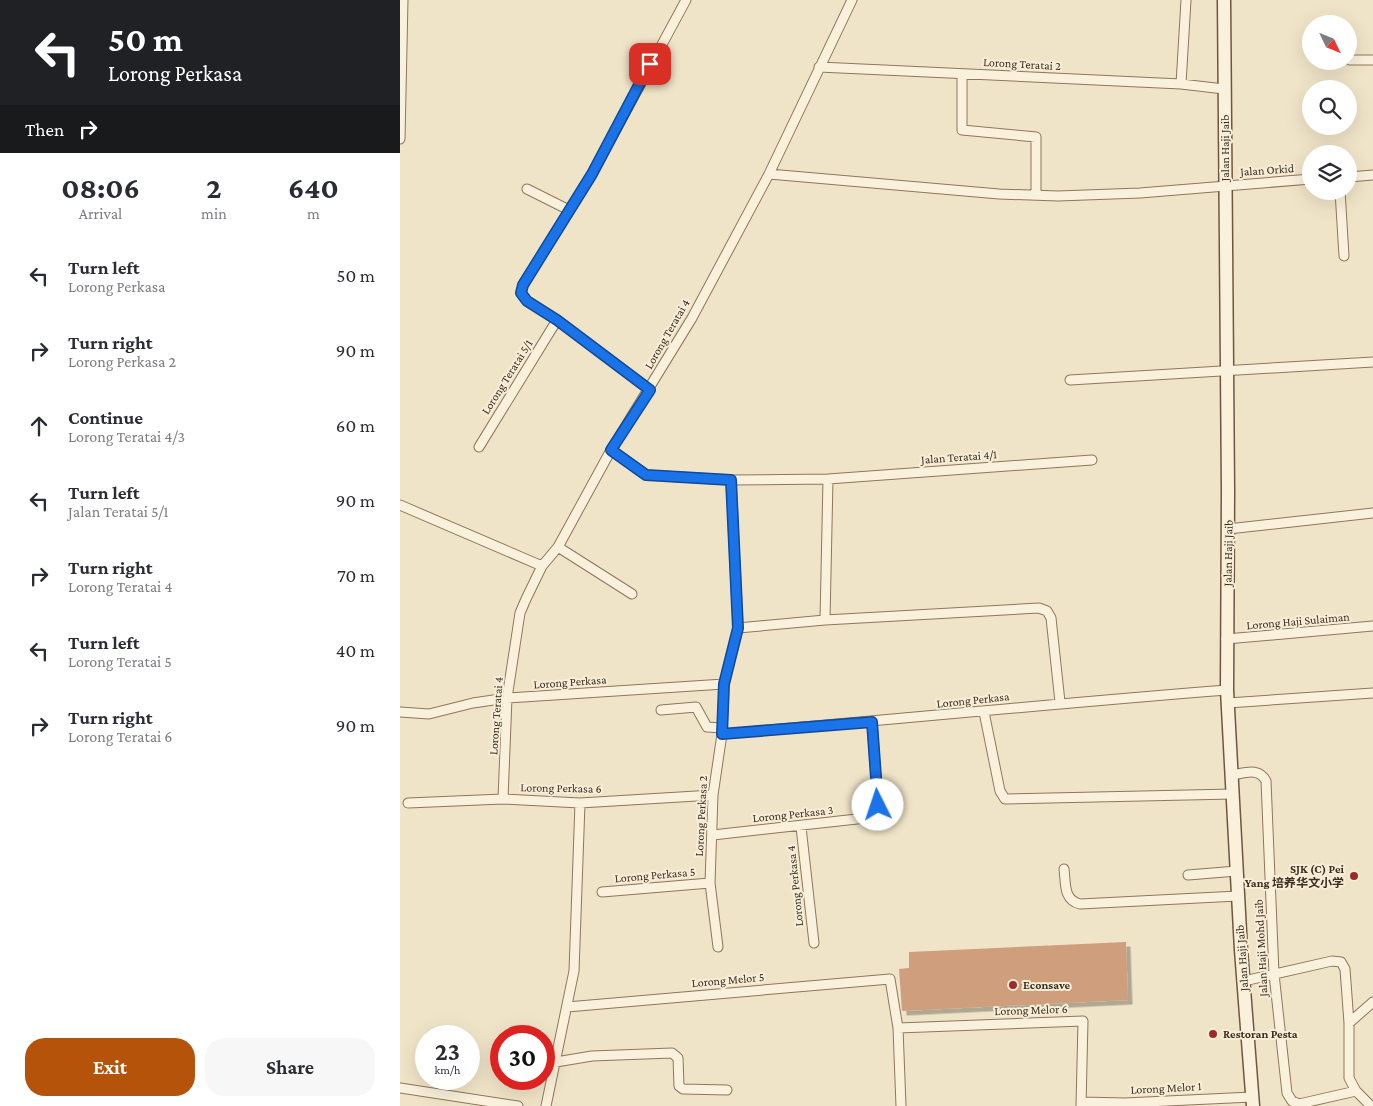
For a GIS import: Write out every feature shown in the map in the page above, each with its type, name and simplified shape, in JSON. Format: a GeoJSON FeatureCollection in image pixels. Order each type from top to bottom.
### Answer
{"type":"FeatureCollection","features":[{"type":"Feature","properties":{"kind":"street"},"geometry":{"type":"LineString","coordinates":[[400,139],[403,0]]}},
{"type":"Feature","properties":{"kind":"street"},"geometry":{"type":"LineString","coordinates":[[650,390],[557,320],[527,301],[521,293],[523,285],[592,174],[686,0]]}},
{"type":"Feature","properties":{"kind":"street","name":"Lorong Teratai 4"},"geometry":{"type":"LineString","coordinates":[[504,799],[507,698],[520,613],[542,566],[558,547],[611,450],[650,390],[692,318],[769,174],[852,0]]}},
{"type":"Feature","properties":{"kind":"street"},"geometry":{"type":"LineString","coordinates":[[1181,84],[1186,0]]}},
{"type":"Feature","properties":{"kind":"street","name":"Jalan Haji Jaib"},"geometry":{"type":"LineString","coordinates":[[1224,0],[1228,529],[1227,690],[1238,896],[1253,1102]]}},
{"type":"Feature","properties":{"kind":"street"},"geometry":{"type":"LineString","coordinates":[[1358,60],[1373,60]]}},
{"type":"Feature","properties":{"kind":"street","name":"Lorong Teratai 2"},"geometry":{"type":"LineString","coordinates":[[820,67],[1181,84],[1224,89]]}},
{"type":"Feature","properties":{"kind":"street"},"geometry":{"type":"LineString","coordinates":[[962,74],[962,130],[1036,136],[1036,195]]}},
{"type":"Feature","properties":{"kind":"street","name":"Jalan Orkid"},"geometry":{"type":"LineString","coordinates":[[769,174],[820,180],[1036,195],[1140,193],[1224,185],[1302,181]]}},
{"type":"Feature","properties":{"kind":"street"},"geometry":{"type":"LineString","coordinates":[[1357,176],[1373,175]]}},
{"type":"Feature","properties":{"kind":"street"},"geometry":{"type":"LineString","coordinates":[[527,189],[569,210]]}},
{"type":"Feature","properties":{"kind":"street"},"geometry":{"type":"LineString","coordinates":[[1341,200],[1344,256]]}},
{"type":"Feature","properties":{"kind":"street","name":"Lorong Teratai 5/1"},"geometry":{"type":"LineString","coordinates":[[479,447],[557,320]]}},
{"type":"Feature","properties":{"kind":"street"},"geometry":{"type":"LineString","coordinates":[[1070,380],[1373,362]]}},
{"type":"Feature","properties":{"kind":"street","name":"Jalan Teratai 4/1"},"geometry":{"type":"LineString","coordinates":[[611,450],[646,475],[731,480],[828,479],[1092,460]]}},
{"type":"Feature","properties":{"kind":"street"},"geometry":{"type":"LineString","coordinates":[[825,620],[828,479]]}},
{"type":"Feature","properties":{"kind":"street","name":"Lorong Perkasa 2"},"geometry":{"type":"LineString","coordinates":[[718,947],[710,883],[713,795],[722,731],[724,684],[738,628],[731,480]]}},
{"type":"Feature","properties":{"kind":"street"},"geometry":{"type":"LineString","coordinates":[[400,505],[542,566]]}},
{"type":"Feature","properties":{"kind":"street"},"geometry":{"type":"LineString","coordinates":[[1228,529],[1373,513]]}},
{"type":"Feature","properties":{"kind":"street"},"geometry":{"type":"LineString","coordinates":[[558,547],[632,594]]}},
{"type":"Feature","properties":{"kind":"street"},"geometry":{"type":"LineString","coordinates":[[738,628],[825,620],[1039,608],[1047,611],[1051,618],[1060,702]]}},
{"type":"Feature","properties":{"kind":"street","name":"Lorong Haji Sulaiman"},"geometry":{"type":"LineString","coordinates":[[1226,639],[1373,626]]}},
{"type":"Feature","properties":{"kind":"street","name":"Lorong Perkasa"},"geometry":{"type":"LineString","coordinates":[[400,712],[430,714],[474,702],[507,698],[724,684]]}},
{"type":"Feature","properties":{"kind":"street","name":"Lorong Perkasa"},"geometry":{"type":"LineString","coordinates":[[722,731],[872,722],[984,712],[1060,702],[1227,690]]}},
{"type":"Feature","properties":{"kind":"street"},"geometry":{"type":"LineString","coordinates":[[1228,703],[1373,693]]}},
{"type":"Feature","properties":{"kind":"street"},"geometry":{"type":"LineString","coordinates":[[661,710],[696,707],[707,727],[722,731]]}},
{"type":"Feature","properties":{"kind":"street"},"geometry":{"type":"LineString","coordinates":[[984,712],[1000,791],[1005,799],[1233,794]]}},
{"type":"Feature","properties":{"kind":"street","name":"Lorong Perkasa 3"},"geometry":{"type":"LineString","coordinates":[[713,835],[802,827],[866,818],[874,813],[878,805],[872,722]]}},
{"type":"Feature","properties":{"kind":"street","name":"Jalan Haji Mohd Jaib"},"geometry":{"type":"LineString","coordinates":[[1232,775],[1257,771],[1263,774],[1266,781],[1274,974],[1287,1093],[1292,1101],[1299,1104],[1356,1091]]}},
{"type":"Feature","properties":{"kind":"street","name":"Lorong Perkasa 6"},"geometry":{"type":"LineString","coordinates":[[408,804],[504,799],[580,802],[713,795]]}},
{"type":"Feature","properties":{"kind":"street"},"geometry":{"type":"LineString","coordinates":[[546,1106],[574,967],[580,802]]}},
{"type":"Feature","properties":{"kind":"street","name":"Lorong Perkasa 4"},"geometry":{"type":"LineString","coordinates":[[802,827],[814,943]]}},
{"type":"Feature","properties":{"kind":"street"},"geometry":{"type":"LineString","coordinates":[[1064,868],[1067,896],[1072,902],[1080,904],[1238,896]]}},
{"type":"Feature","properties":{"kind":"street"},"geometry":{"type":"LineString","coordinates":[[1188,875],[1237,871]]}},
{"type":"Feature","properties":{"kind":"street","name":"Lorong Perkasa 5"},"geometry":{"type":"LineString","coordinates":[[602,892],[710,883]]}},
{"type":"Feature","properties":{"kind":"street"},"geometry":{"type":"LineString","coordinates":[[1244,982],[1332,961],[1341,962],[1345,969],[1349,1023],[1349,1078],[1356,1091],[1371,1106]]}},
{"type":"Feature","properties":{"kind":"street","name":"Lorong Melor 5"},"geometry":{"type":"LineString","coordinates":[[567,1007],[890,979],[898,1028]]}},
{"type":"Feature","properties":{"kind":"street"},"geometry":{"type":"LineString","coordinates":[[1349,1023],[1373,1002]]}},
{"type":"Feature","properties":{"kind":"street","name":"Lorong Melor 6"},"geometry":{"type":"LineString","coordinates":[[898,1028],[1083,1021],[1081,1104]]}},
{"type":"Feature","properties":{"kind":"street"},"geometry":{"type":"LineString","coordinates":[[898,1028],[901,1106]]}},
{"type":"Feature","properties":{"kind":"street"},"geometry":{"type":"LineString","coordinates":[[556,1062],[592,1056],[672,1053],[678,1058],[679,1086],[683,1089],[726,1090]]}},
{"type":"Feature","properties":{"kind":"street"},"geometry":{"type":"LineString","coordinates":[[400,1088],[518,1106]]}},
{"type":"Feature","properties":{"kind":"street","name":"Lorong Melor 1"},"geometry":{"type":"LineString","coordinates":[[1081,1104],[1253,1102]]}},
{"type":"Feature","properties":{"kind":"building","name":"Econsave"},"geometry":{"type":"Polygon","coordinates":[[[1126,942],[1128,1000],[902,1011],[899,969],[909,968],[909,952],[1126,942]]]}},
{"type":"Feature","properties":{"kind":"place","name":"SJK (C) Pei Yang 培养华文小学"},"geometry":{"type":"Point","coordinates":[1354,876]}},
{"type":"Feature","properties":{"kind":"place","name":"Econsave"},"geometry":{"type":"Point","coordinates":[1013,985]}},
{"type":"Feature","properties":{"kind":"place","name":"Restoran Pesta"},"geometry":{"type":"Point","coordinates":[1213,1034]}},
{"type":"Feature","properties":{"kind":"route"},"geometry":{"type":"LineString","coordinates":[[650,64],[592,174],[523,285],[521,293],[527,301],[557,320],[650,390],[611,450],[646,475],[731,480],[738,628],[724,684],[722,734],[872,722],[878,805]]}}]}
